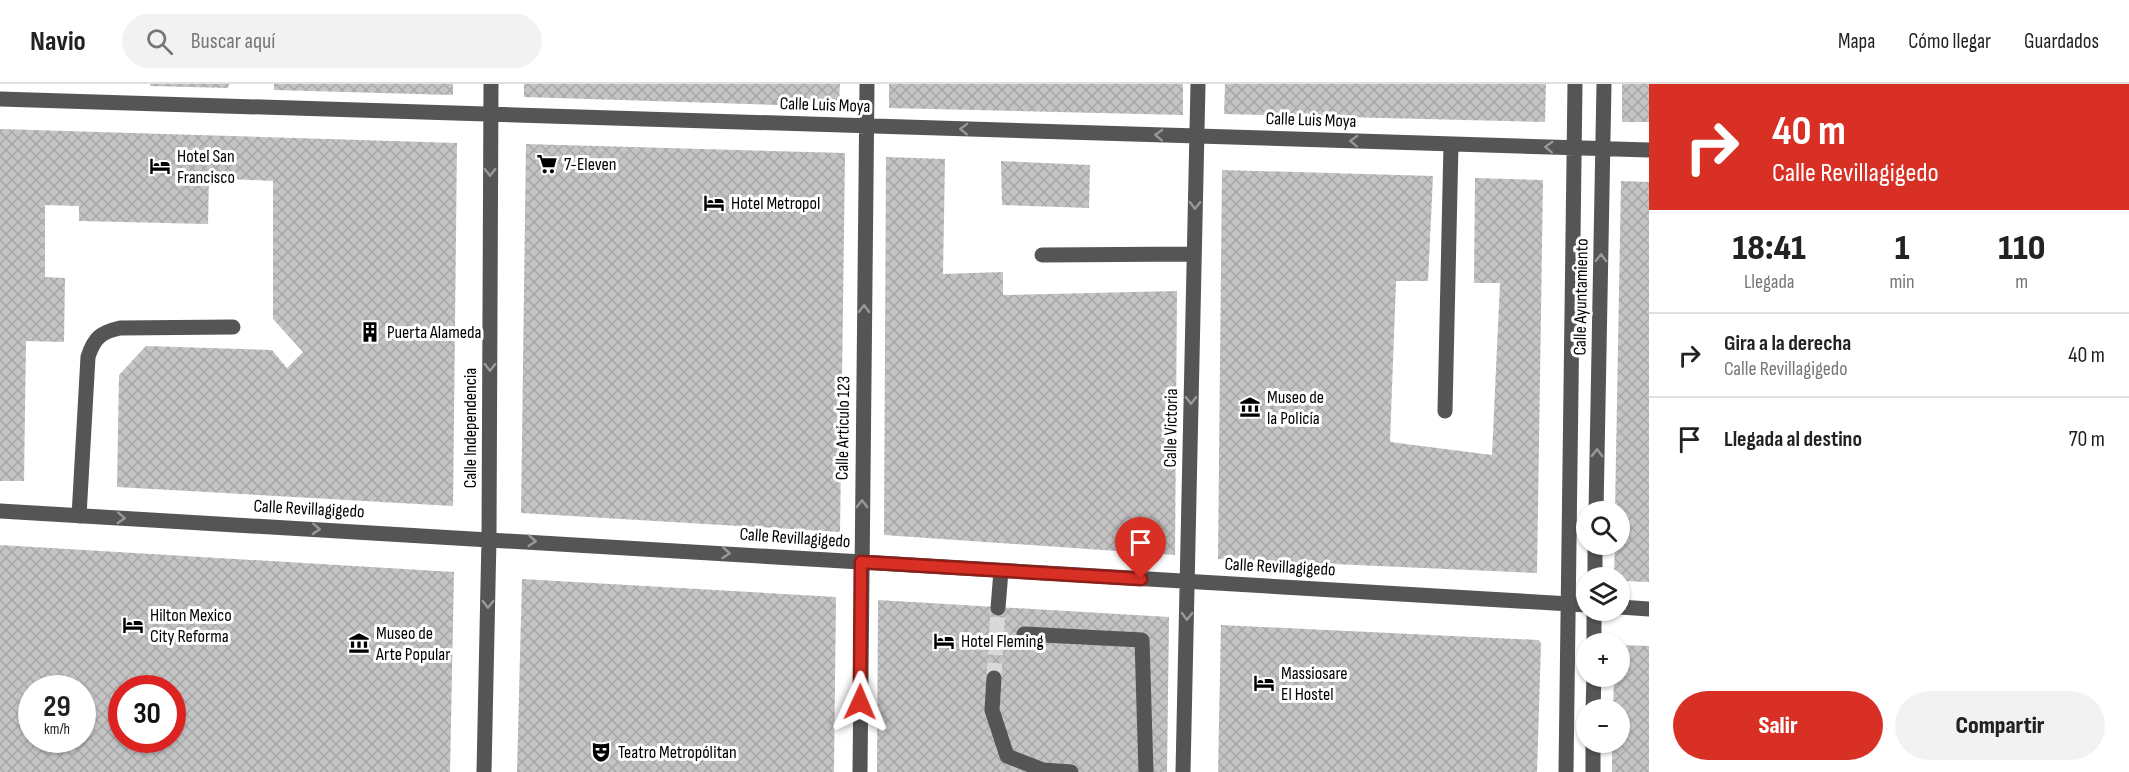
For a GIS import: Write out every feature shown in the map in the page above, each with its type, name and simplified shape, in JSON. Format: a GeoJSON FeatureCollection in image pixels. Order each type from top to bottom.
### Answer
{"type":"FeatureCollection","features":[{"type":"Feature","properties":{"kind":"street","name":"Calle Independencia"},"geometry":{"type":"LineString","coordinates":[[484,772],[489,538],[491,84]]}},
{"type":"Feature","properties":{"kind":"street","name":"Calle Artículo 123"},"geometry":{"type":"LineString","coordinates":[[860,772],[867,84]]}},
{"type":"Feature","properties":{"kind":"street","name":"Calle Victoria"},"geometry":{"type":"LineString","coordinates":[[1183,772],[1198,84]]}},
{"type":"Feature","properties":{"kind":"street"},"geometry":{"type":"LineString","coordinates":[[1566,772],[1575,84]]}},
{"type":"Feature","properties":{"kind":"street","name":"Calle Ayuntamiento"},"geometry":{"type":"LineString","coordinates":[[1596,501],[1604,84]]}},
{"type":"Feature","properties":{"kind":"street","name":"Calle Luis Moya"},"geometry":{"type":"LineString","coordinates":[[0,99],[1649,150]]}},
{"type":"Feature","properties":{"kind":"street"},"geometry":{"type":"LineString","coordinates":[[1445,411],[1451,144]]}},
{"type":"Feature","properties":{"kind":"street"},"geometry":{"type":"LineString","coordinates":[[1042,255],[1194,254]]}},
{"type":"Feature","properties":{"kind":"street"},"geometry":{"type":"LineString","coordinates":[[79,516],[88,357],[93,342],[105,331],[120,328],[233,327]]}},
{"type":"Feature","properties":{"kind":"street","name":"Calle Revillagigedo"},"geometry":{"type":"LineString","coordinates":[[0,511],[489,538],[1576,604]]}},
{"type":"Feature","properties":{"kind":"street"},"geometry":{"type":"LineString","coordinates":[[998,608],[1000,571]]}},
{"type":"Feature","properties":{"kind":"street"},"geometry":{"type":"LineString","coordinates":[[1630,608],[1649,609]]}},
{"type":"Feature","properties":{"kind":"street"},"geometry":{"type":"LineString","coordinates":[[1024,634],[1142,640],[1146,772]]}},
{"type":"Feature","properties":{"kind":"street"},"geometry":{"type":"LineString","coordinates":[[994,678],[992,710],[1007,756],[1043,770],[1071,772]]}},
{"type":"Feature","properties":{"kind":"street"},"geometry":{"type":"LineString","coordinates":[[1593,753],[1593,772]]}},
{"type":"Feature","properties":{"kind":"building"},"geometry":{"type":"Polygon","coordinates":[[[150,84],[229,84],[228,88],[150,86],[150,84]]]}},
{"type":"Feature","properties":{"kind":"building"},"geometry":{"type":"Polygon","coordinates":[[[274,84],[453,84],[453,95],[274,90],[274,84]]]}},
{"type":"Feature","properties":{"kind":"building"},"geometry":{"type":"Polygon","coordinates":[[[524,84],[840,84],[839,107],[524,97],[524,84]]]}},
{"type":"Feature","properties":{"kind":"building"},"geometry":{"type":"Polygon","coordinates":[[[889,84],[1183,84],[1183,115],[889,108],[889,84]]]}},
{"type":"Feature","properties":{"kind":"building"},"geometry":{"type":"Polygon","coordinates":[[[1225,84],[1546,84],[1545,122],[1224,114],[1225,84]]]}},
{"type":"Feature","properties":{"kind":"building"},"geometry":{"type":"Polygon","coordinates":[[[1622,84],[1649,84],[1649,122],[1622,122],[1622,84]]]}},
{"type":"Feature","properties":{"kind":"building","name":"Puerta Alameda"},"geometry":{"type":"Polygon","coordinates":[[[0,129],[457,143],[453,506],[117,487],[119,375],[146,346],[272,350],[287,368],[303,352],[273,319],[273,181],[209,178],[208,224],[79,221],[79,206],[45,205],[45,277],[65,278],[64,342],[26,341],[24,481],[0,481],[0,129]]]}},
{"type":"Feature","properties":{"kind":"building"},"geometry":{"type":"Polygon","coordinates":[[[526,144],[845,153],[840,532],[521,513],[526,144]]]}},
{"type":"Feature","properties":{"kind":"building"},"geometry":{"type":"Polygon","coordinates":[[[886,157],[945,159],[943,274],[1003,272],[1003,295],[1177,291],[1175,555],[884,535],[886,157]]]}},
{"type":"Feature","properties":{"kind":"building"},"geometry":{"type":"Polygon","coordinates":[[[1001,161],[1090,165],[1089,208],[1002,205],[1001,161]]]}},
{"type":"Feature","properties":{"kind":"building"},"geometry":{"type":"Polygon","coordinates":[[[1222,170],[1433,176],[1428,281],[1396,281],[1390,442],[1492,455],[1500,283],[1474,283],[1475,178],[1543,180],[1537,573],[1218,559],[1222,170]]]}},
{"type":"Feature","properties":{"kind":"building"},"geometry":{"type":"Polygon","coordinates":[[[1621,181],[1649,182],[1649,582],[1630,581],[1630,567],[1614,567],[1615,555],[1630,555],[1630,501],[1615,501],[1621,181]]]}},
{"type":"Feature","properties":{"kind":"building"},"geometry":{"type":"Polygon","coordinates":[[[0,545],[454,572],[450,772],[0,772],[0,545]]]}},
{"type":"Feature","properties":{"kind":"building"},"geometry":{"type":"Polygon","coordinates":[[[522,579],[836,597],[834,772],[517,772],[522,579]]]}},
{"type":"Feature","properties":{"kind":"building"},"geometry":{"type":"Polygon","coordinates":[[[878,600],[1169,617],[1167,772],[877,772],[878,600]]]}},
{"type":"Feature","properties":{"kind":"building"},"geometry":{"type":"Polygon","coordinates":[[[1221,625],[1539,640],[1541,644],[1537,772],[1218,772],[1221,625]]]}},
{"type":"Feature","properties":{"kind":"building"},"geometry":{"type":"Polygon","coordinates":[[[1630,645],[1649,646],[1649,772],[1612,772],[1612,753],[1630,753],[1630,699],[1613,699],[1614,687],[1630,687],[1630,645]]]}},
{"type":"Feature","properties":{"kind":"tunnel"},"geometry":{"type":"LineString","coordinates":[[994,678],[998,608]]}},
{"type":"Feature","properties":{"kind":"place","name":"7-Eleven"},"geometry":{"type":"Point","coordinates":[547,164]}},
{"type":"Feature","properties":{"kind":"place","name":"Hotel San Francisco"},"geometry":{"type":"Point","coordinates":[160,166]}},
{"type":"Feature","properties":{"kind":"place","name":"Hotel Metropol"},"geometry":{"type":"Point","coordinates":[714,203]}},
{"type":"Feature","properties":{"kind":"place","name":"Puerta Alameda"},"geometry":{"type":"Point","coordinates":[370,332]}},
{"type":"Feature","properties":{"kind":"place","name":"Museo de la Policía"},"geometry":{"type":"Point","coordinates":[1250,407]}},
{"type":"Feature","properties":{"kind":"place","name":"Hilton Mexico City Reforma"},"geometry":{"type":"Point","coordinates":[133,625]}},
{"type":"Feature","properties":{"kind":"place","name":"Hotel Fleming"},"geometry":{"type":"Point","coordinates":[944,641]}},
{"type":"Feature","properties":{"kind":"place","name":"Museo de Arte Popular"},"geometry":{"type":"Point","coordinates":[359,643]}},
{"type":"Feature","properties":{"kind":"place","name":"Massiosare El Hostel"},"geometry":{"type":"Point","coordinates":[1264,683]}},
{"type":"Feature","properties":{"kind":"place","name":"Teatro Metropólitan"},"geometry":{"type":"Point","coordinates":[601,752]}},
{"type":"Feature","properties":{"kind":"route"},"geometry":{"type":"LineString","coordinates":[[860,702],[861,562],[1141,579]]}}]}
